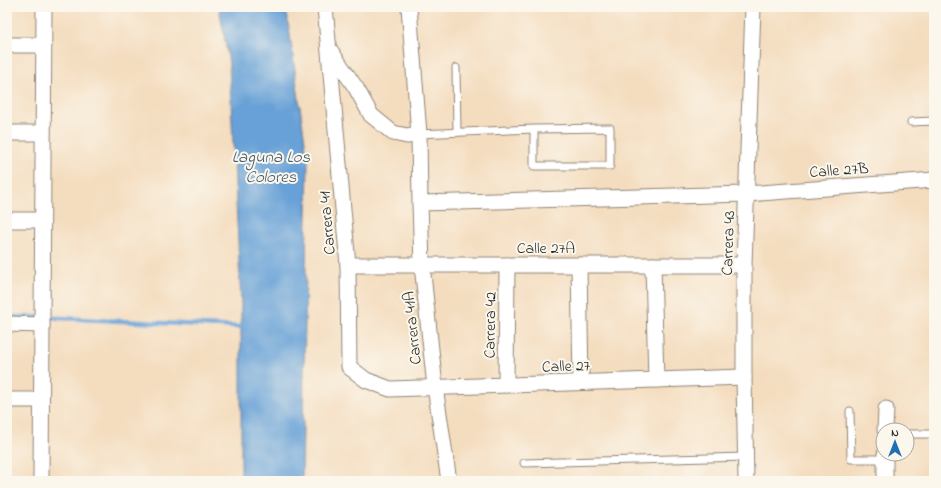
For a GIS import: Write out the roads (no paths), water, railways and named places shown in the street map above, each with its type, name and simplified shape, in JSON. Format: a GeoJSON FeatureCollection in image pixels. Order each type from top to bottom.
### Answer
{"type":"FeatureCollection","features":[{"type":"Feature","properties":{"kind":"street"},"geometry":{"type":"LineString","coordinates":[[41,481],[44,7]]}},
{"type":"Feature","properties":{"kind":"street","name":"Carrera 41"},"geometry":{"type":"LineString","coordinates":[[326,7],[348,265],[350,367],[366,380],[390,389]]}},
{"type":"Feature","properties":{"kind":"street","name":"Carrera 41A"},"geometry":{"type":"LineString","coordinates":[[409,7],[419,134],[422,265],[435,387],[449,481]]}},
{"type":"Feature","properties":{"kind":"street","name":"Carrera 43"},"geometry":{"type":"LineString","coordinates":[[746,481],[744,265],[753,7]]}},
{"type":"Feature","properties":{"kind":"street"},"geometry":{"type":"LineString","coordinates":[[7,45],[44,45]]}},
{"type":"Feature","properties":{"kind":"street"},"geometry":{"type":"LineString","coordinates":[[329,49],[356,88],[371,115],[393,133],[407,136],[419,134]]}},
{"type":"Feature","properties":{"kind":"street"},"geometry":{"type":"LineString","coordinates":[[7,133],[43,133]]}},
{"type":"Feature","properties":{"kind":"street","name":"Calle 27B"},"geometry":{"type":"LineString","coordinates":[[420,203],[747,194],[934,180]]}},
{"type":"Feature","properties":{"kind":"street"},"geometry":{"type":"LineString","coordinates":[[7,220],[42,220]]}},
{"type":"Feature","properties":{"kind":"street","name":"Calle 27A"},"geometry":{"type":"LineString","coordinates":[[348,265],[744,265]]}},
{"type":"Feature","properties":{"kind":"street","name":"Carrera 42"},"geometry":{"type":"LineString","coordinates":[[506,385],[508,265]]}},
{"type":"Feature","properties":{"kind":"street"},"geometry":{"type":"LineString","coordinates":[[579,265],[581,382]]}},
{"type":"Feature","properties":{"kind":"street"},"geometry":{"type":"LineString","coordinates":[[653,265],[656,380]]}},
{"type":"Feature","properties":{"kind":"street"},"geometry":{"type":"LineString","coordinates":[[7,324],[42,325]]}},
{"type":"Feature","properties":{"kind":"street","name":"Calle 27"},"geometry":{"type":"LineString","coordinates":[[390,389],[744,377]]}},
{"type":"Feature","properties":{"kind":"street"},"geometry":{"type":"LineString","coordinates":[[7,400],[41,400]]}},
{"type":"Feature","properties":{"kind":"street"},"geometry":{"type":"LineString","coordinates":[[885,422],[886,409]]}},
{"type":"Feature","properties":{"kind":"street"},"geometry":{"type":"LineString","coordinates":[[885,462],[885,481]]}},
{"type":"Feature","properties":{"kind":"lane"},"geometry":{"type":"LineString","coordinates":[[456,68],[457,132]]}},
{"type":"Feature","properties":{"kind":"lane"},"geometry":{"type":"LineString","coordinates":[[911,122],[934,121]]}},
{"type":"Feature","properties":{"kind":"lane"},"geometry":{"type":"LineString","coordinates":[[419,134],[534,129],[610,128],[610,166],[534,166],[534,129]]}},
{"type":"Feature","properties":{"kind":"lane"},"geometry":{"type":"LineString","coordinates":[[850,411],[851,459],[875,458]]}},
{"type":"Feature","properties":{"kind":"lane"},"geometry":{"type":"LineString","coordinates":[[915,434],[934,434]]}},
{"type":"Feature","properties":{"kind":"lane"},"geometry":{"type":"LineString","coordinates":[[524,463],[746,456]]}},
{"type":"Feature","properties":{"kind":"water","name":"Laguna Los Colores"},"geometry":{"type":"Polygon","coordinates":[[[219,7],[286,7],[308,163],[302,481],[241,481],[241,302],[229,63],[219,7]]]}},
{"type":"Feature","properties":{"kind":"waterway"},"geometry":{"type":"LineString","coordinates":[[7,317],[40,317],[241,327]]}}]}
